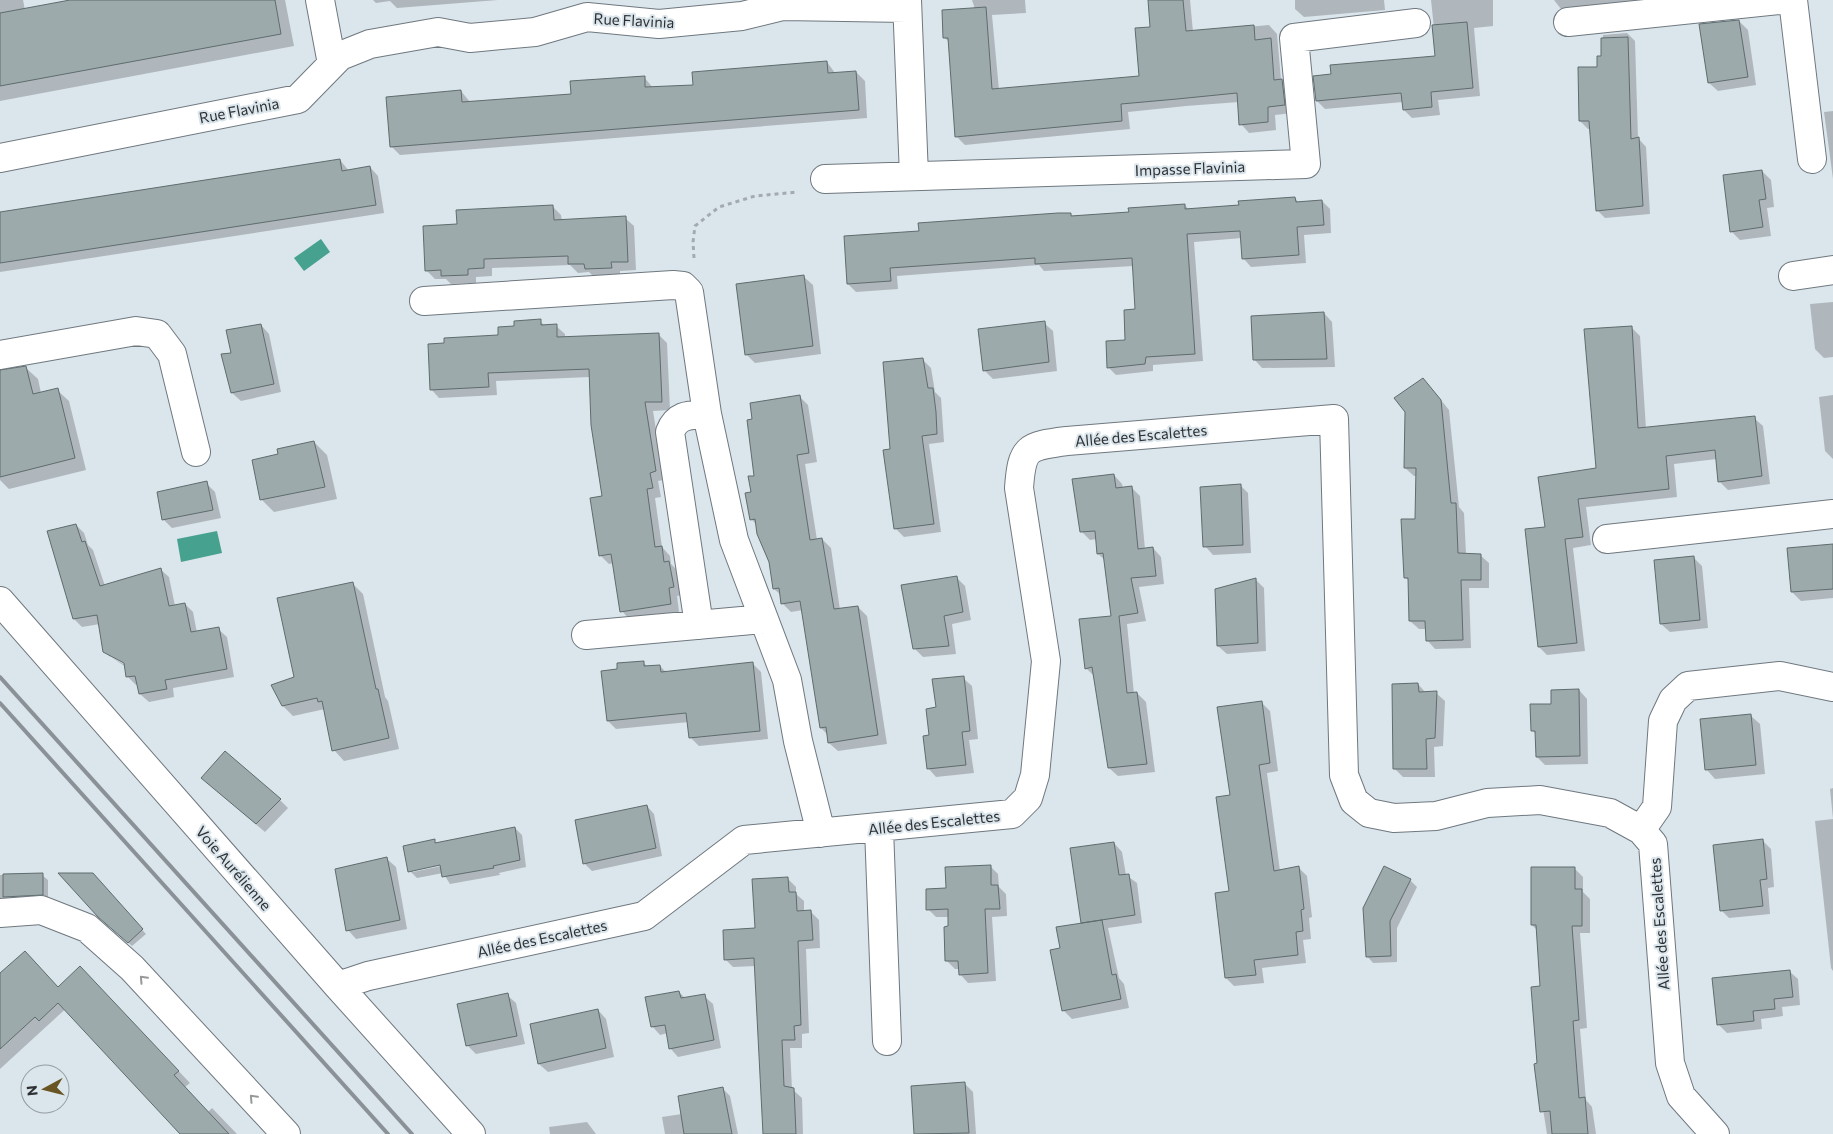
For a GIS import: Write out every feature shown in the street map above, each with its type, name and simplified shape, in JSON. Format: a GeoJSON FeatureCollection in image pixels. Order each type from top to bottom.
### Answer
{"type":"FeatureCollection","features":[{"type":"Feature","properties":{"kind":"street"},"geometry":{"type":"LineString","coordinates":[[320,0],[332,64]]}},
{"type":"Feature","properties":{"kind":"street"},"geometry":{"type":"LineString","coordinates":[[1568,22],[1780,0]]}},
{"type":"Feature","properties":{"kind":"street"},"geometry":{"type":"LineString","coordinates":[[1793,0],[1812,159]]}},
{"type":"Feature","properties":{"kind":"street","name":"Rue Flavinia"},"geometry":{"type":"LineString","coordinates":[[0,158],[298,99],[340,56],[370,44],[438,32],[470,38],[536,32],[586,17],[660,24],[742,16],[783,6],[906,4],[914,176]]}},
{"type":"Feature","properties":{"kind":"street","name":"Impasse Flavinia"},"geometry":{"type":"LineString","coordinates":[[825,179],[1306,164],[1294,38],[1416,23]]}},
{"type":"Feature","properties":{"kind":"street"},"geometry":{"type":"LineString","coordinates":[[1792,276],[1833,270]]}},
{"type":"Feature","properties":{"kind":"street"},"geometry":{"type":"LineString","coordinates":[[424,301],[673,285],[683,286],[689,292],[707,414],[734,540],[773,638],[787,680],[798,741],[821,833]]}},
{"type":"Feature","properties":{"kind":"street"},"geometry":{"type":"LineString","coordinates":[[0,355],[136,331],[157,334],[172,354],[196,452]]}},
{"type":"Feature","properties":{"kind":"street"},"geometry":{"type":"LineString","coordinates":[[699,624],[670,432],[674,422],[682,416],[707,414]]}},
{"type":"Feature","properties":{"kind":"street","name":"Allée des Escalettes"},"geometry":{"type":"LineString","coordinates":[[338,986],[368,976],[644,916],[744,840],[1012,814],[1028,798],[1035,775],[1046,661],[1018,488],[1020,467],[1027,452],[1039,444],[1066,441],[1334,419],[1344,775],[1354,801],[1369,813],[1394,818],[1436,816],[1487,803],[1540,800],[1610,813],[1640,830],[1653,844],[1670,1063],[1681,1096],[1715,1134]]}},
{"type":"Feature","properties":{"kind":"street"},"geometry":{"type":"LineString","coordinates":[[1608,539],[1833,514]]}},
{"type":"Feature","properties":{"kind":"street","name":"Voie Aurélienne"},"geometry":{"type":"LineString","coordinates":[[0,601],[338,986],[471,1134]]}},
{"type":"Feature","properties":{"kind":"street"},"geometry":{"type":"LineString","coordinates":[[586,635],[764,619]]}},
{"type":"Feature","properties":{"kind":"street"},"geometry":{"type":"LineString","coordinates":[[1640,830],[1657,807],[1663,721],[1673,700],[1688,686],[1780,676],[1833,687]]}},
{"type":"Feature","properties":{"kind":"street"},"geometry":{"type":"LineString","coordinates":[[879,828],[887,1041]]}},
{"type":"Feature","properties":{"kind":"street"},"geometry":{"type":"LineString","coordinates":[[0,914],[41,910],[88,928],[132,968],[286,1134]]}},
{"type":"Feature","properties":{"kind":"path"},"geometry":{"type":"LineString","coordinates":[[689,292],[695,276],[692,242],[695,226],[719,207],[755,196],[815,191],[825,179]]}},
{"type":"Feature","properties":{"kind":"shaded area"},"geometry":{"type":"Polygon","coordinates":[[[321,239],[330,252],[304,271],[294,258],[321,239]]]}},
{"type":"Feature","properties":{"kind":"shaded area"},"geometry":{"type":"Polygon","coordinates":[[[217,531],[222,553],[181,562],[177,539],[217,531]]]}},
{"type":"Feature","properties":{"kind":"building"},"geometry":{"type":"Polygon","coordinates":[[[70,0],[275,0],[281,34],[0,86],[0,13],[70,0]]]}},
{"type":"Feature","properties":{"kind":"building"},"geometry":{"type":"Polygon","coordinates":[[[1148,0],[1183,0],[1186,31],[1254,25],[1255,40],[1271,38],[1274,80],[1282,79],[1285,105],[1268,107],[1268,122],[1239,125],[1237,93],[1121,104],[1122,121],[955,137],[948,38],[943,38],[942,10],[986,7],[992,89],[1139,76],[1135,28],[1150,27],[1148,0]]]}},
{"type":"Feature","properties":{"kind":"building"},"geometry":{"type":"Polygon","coordinates":[[[1739,20],[1748,77],[1708,83],[1699,24],[1739,20]]]}},
{"type":"Feature","properties":{"kind":"building"},"geometry":{"type":"Polygon","coordinates":[[[1467,22],[1473,88],[1431,92],[1432,107],[1403,110],[1401,93],[1316,101],[1313,76],[1331,74],[1330,65],[1435,56],[1432,25],[1467,22]]]}},
{"type":"Feature","properties":{"kind":"building"},"geometry":{"type":"Polygon","coordinates":[[[1628,37],[1631,139],[1639,137],[1643,206],[1596,211],[1589,121],[1579,121],[1578,67],[1597,67],[1597,56],[1601,56],[1601,38],[1628,37]]]}},
{"type":"Feature","properties":{"kind":"building"},"geometry":{"type":"Polygon","coordinates":[[[827,61],[828,73],[856,71],[859,110],[390,147],[386,97],[461,90],[462,102],[571,94],[570,81],[645,76],[645,87],[693,85],[692,72],[827,61]]]}},
{"type":"Feature","properties":{"kind":"building"},"geometry":{"type":"Polygon","coordinates":[[[340,159],[342,171],[370,166],[376,205],[0,263],[0,212],[340,159]]]}},
{"type":"Feature","properties":{"kind":"building"},"geometry":{"type":"Polygon","coordinates":[[[1762,170],[1766,199],[1759,200],[1763,227],[1730,232],[1723,175],[1762,170]]]}},
{"type":"Feature","properties":{"kind":"building"},"geometry":{"type":"Polygon","coordinates":[[[1295,197],[1296,202],[1322,200],[1324,225],[1297,227],[1299,255],[1242,259],[1240,231],[1187,234],[1195,354],[1146,357],[1145,364],[1107,368],[1106,341],[1125,340],[1124,310],[1135,309],[1132,258],[1035,264],[1035,258],[890,268],[891,281],[847,284],[844,236],[919,231],[918,223],[1058,213],[1071,213],[1071,216],[1129,212],[1128,208],[1185,204],[1185,209],[1239,205],[1238,201],[1295,197]]]}},
{"type":"Feature","properties":{"kind":"building"},"geometry":{"type":"Polygon","coordinates":[[[553,205],[554,220],[626,216],[628,262],[611,262],[612,268],[585,269],[584,264],[568,264],[568,256],[484,259],[484,268],[468,269],[468,275],[441,276],[441,270],[425,271],[423,226],[457,224],[456,210],[553,205]]]}},
{"type":"Feature","properties":{"kind":"building"},"geometry":{"type":"Polygon","coordinates":[[[804,275],[813,346],[745,355],[736,284],[804,275]]]}},
{"type":"Feature","properties":{"kind":"building"},"geometry":{"type":"Polygon","coordinates":[[[1324,312],[1327,359],[1253,360],[1251,316],[1324,312]]]}},
{"type":"Feature","properties":{"kind":"building"},"geometry":{"type":"Polygon","coordinates":[[[541,319],[541,325],[557,324],[557,337],[659,333],[662,402],[645,402],[656,471],[650,473],[653,488],[647,489],[655,547],[662,546],[664,562],[669,561],[674,587],[669,588],[671,604],[620,612],[611,554],[599,556],[590,498],[602,496],[591,425],[589,369],[488,373],[489,387],[430,390],[428,344],[444,343],[444,338],[498,335],[498,327],[514,326],[514,321],[541,319]]]}},
{"type":"Feature","properties":{"kind":"building"},"geometry":{"type":"Polygon","coordinates":[[[1045,321],[1049,362],[983,371],[978,329],[1045,321]]]}},
{"type":"Feature","properties":{"kind":"building"},"geometry":{"type":"Polygon","coordinates":[[[261,324],[274,384],[231,393],[221,354],[231,353],[226,330],[261,324]]]}},
{"type":"Feature","properties":{"kind":"building"},"geometry":{"type":"Polygon","coordinates":[[[1632,326],[1638,428],[1755,416],[1762,476],[1718,482],[1715,450],[1666,456],[1669,489],[1578,499],[1583,537],[1565,539],[1577,643],[1538,647],[1525,529],[1545,527],[1538,477],[1596,468],[1584,329],[1632,326]]]}},
{"type":"Feature","properties":{"kind":"building"},"geometry":{"type":"Polygon","coordinates":[[[923,358],[928,388],[933,388],[936,412],[937,434],[922,436],[934,524],[894,529],[883,450],[890,449],[883,362],[923,358]]]}},
{"type":"Feature","properties":{"kind":"building"},"geometry":{"type":"Polygon","coordinates":[[[26,366],[33,394],[58,388],[75,458],[0,477],[0,370],[26,366]]]}},
{"type":"Feature","properties":{"kind":"building"},"geometry":{"type":"Polygon","coordinates":[[[1423,378],[1441,400],[1451,503],[1456,503],[1458,553],[1481,554],[1481,580],[1461,580],[1463,640],[1426,641],[1425,621],[1409,621],[1408,578],[1404,578],[1401,519],[1415,519],[1416,468],[1404,468],[1405,412],[1394,398],[1423,378]]]}},
{"type":"Feature","properties":{"kind":"building"},"geometry":{"type":"Polygon","coordinates":[[[800,395],[809,453],[797,455],[810,540],[822,538],[834,609],[858,606],[878,735],[828,743],[826,727],[820,728],[800,601],[781,604],[779,588],[773,589],[769,562],[757,534],[755,519],[750,520],[745,493],[751,492],[748,476],[754,476],[747,420],[752,419],[750,403],[800,395]]]}},
{"type":"Feature","properties":{"kind":"building"},"geometry":{"type":"Polygon","coordinates":[[[314,441],[325,487],[260,500],[252,460],[278,454],[277,449],[314,441]]]}},
{"type":"Feature","properties":{"kind":"building"},"geometry":{"type":"Polygon","coordinates":[[[1114,474],[1116,488],[1132,486],[1138,549],[1153,547],[1156,576],[1131,578],[1138,613],[1119,616],[1127,693],[1137,692],[1147,764],[1108,768],[1092,667],[1085,669],[1079,619],[1111,616],[1103,553],[1097,554],[1095,531],[1080,532],[1072,479],[1114,474]]]}},
{"type":"Feature","properties":{"kind":"building"},"geometry":{"type":"Polygon","coordinates":[[[207,481],[213,510],[162,520],[157,492],[207,481]]]}},
{"type":"Feature","properties":{"kind":"building"},"geometry":{"type":"Polygon","coordinates":[[[1241,484],[1243,545],[1203,547],[1200,487],[1241,484]]]}},
{"type":"Feature","properties":{"kind":"building"},"geometry":{"type":"Polygon","coordinates":[[[76,524],[82,542],[85,541],[100,586],[161,568],[169,606],[185,603],[191,632],[219,627],[227,669],[165,680],[167,689],[139,694],[135,676],[126,677],[124,663],[103,652],[97,615],[73,619],[47,531],[76,524]]]}},
{"type":"Feature","properties":{"kind":"building"},"geometry":{"type":"Polygon","coordinates":[[[1833,544],[1833,589],[1791,592],[1787,548],[1833,544]]]}},
{"type":"Feature","properties":{"kind":"building"},"geometry":{"type":"Polygon","coordinates":[[[1694,556],[1700,620],[1660,624],[1654,560],[1694,556]]]}},
{"type":"Feature","properties":{"kind":"building"},"geometry":{"type":"Polygon","coordinates":[[[957,576],[963,612],[944,616],[949,646],[913,649],[901,585],[957,576]]]}},
{"type":"Feature","properties":{"kind":"building"},"geometry":{"type":"Polygon","coordinates":[[[1256,578],[1258,643],[1217,646],[1215,589],[1256,578]]]}},
{"type":"Feature","properties":{"kind":"building"},"geometry":{"type":"Polygon","coordinates":[[[353,582],[376,689],[378,689],[389,738],[332,751],[322,701],[318,702],[317,698],[282,706],[271,685],[294,677],[277,598],[353,582]]]}},
{"type":"Feature","properties":{"kind":"building"},"geometry":{"type":"Polygon","coordinates":[[[644,661],[644,666],[660,665],[661,672],[753,662],[760,731],[689,738],[686,713],[607,721],[601,671],[617,669],[617,663],[644,661]]]}},
{"type":"Feature","properties":{"kind":"building"},"geometry":{"type":"Polygon","coordinates":[[[964,676],[970,731],[962,732],[966,765],[927,769],[923,736],[929,735],[926,709],[936,707],[932,679],[964,676]]]}},
{"type":"Feature","properties":{"kind":"building"},"geometry":{"type":"Polygon","coordinates":[[[1418,683],[1419,692],[1437,691],[1435,738],[1426,739],[1427,769],[1393,769],[1392,684],[1418,683]]]}},
{"type":"Feature","properties":{"kind":"building"},"geometry":{"type":"Polygon","coordinates":[[[1579,689],[1580,756],[1536,757],[1535,731],[1531,731],[1530,704],[1551,704],[1551,690],[1579,689]]]}},
{"type":"Feature","properties":{"kind":"building"},"geometry":{"type":"Polygon","coordinates":[[[1262,701],[1270,763],[1259,765],[1274,871],[1299,866],[1304,909],[1301,910],[1303,931],[1296,932],[1298,955],[1254,960],[1256,975],[1225,978],[1215,893],[1229,891],[1216,797],[1230,795],[1217,707],[1262,701]]]}},
{"type":"Feature","properties":{"kind":"building"},"geometry":{"type":"Polygon","coordinates":[[[1751,714],[1756,765],[1705,770],[1700,719],[1751,714]]]}},
{"type":"Feature","properties":{"kind":"building"},"geometry":{"type":"Polygon","coordinates":[[[225,751],[281,799],[256,824],[201,778],[225,751]]]}},
{"type":"Feature","properties":{"kind":"building"},"geometry":{"type":"Polygon","coordinates":[[[647,805],[656,848],[583,864],[575,820],[647,805]]]}},
{"type":"Feature","properties":{"kind":"building"},"geometry":{"type":"Polygon","coordinates":[[[515,827],[520,860],[493,866],[494,868],[442,877],[440,865],[408,872],[403,846],[435,839],[435,843],[515,827]]]}},
{"type":"Feature","properties":{"kind":"building"},"geometry":{"type":"Polygon","coordinates":[[[1763,839],[1767,879],[1760,880],[1763,906],[1720,911],[1713,845],[1763,839]]]}},
{"type":"Feature","properties":{"kind":"building"},"geometry":{"type":"Polygon","coordinates":[[[1114,842],[1119,875],[1129,874],[1135,915],[1081,923],[1070,848],[1114,842]]]}},
{"type":"Feature","properties":{"kind":"building"},"geometry":{"type":"Polygon","coordinates":[[[387,857],[400,920],[346,931],[335,869],[387,857]]]}},
{"type":"Feature","properties":{"kind":"building"},"geometry":{"type":"Polygon","coordinates":[[[991,865],[991,885],[998,885],[1000,909],[985,909],[988,973],[959,975],[958,961],[945,961],[944,927],[948,926],[948,909],[926,910],[926,889],[946,888],[945,867],[991,865]]]}},
{"type":"Feature","properties":{"kind":"building"},"geometry":{"type":"Polygon","coordinates":[[[1384,866],[1411,879],[1390,921],[1391,956],[1366,957],[1363,908],[1384,866]]]}},
{"type":"Feature","properties":{"kind":"building"},"geometry":{"type":"Polygon","coordinates":[[[1531,867],[1575,867],[1575,889],[1582,889],[1582,926],[1572,926],[1579,1020],[1573,1021],[1579,1098],[1585,1097],[1588,1134],[1552,1134],[1550,1111],[1540,1112],[1534,1064],[1537,1063],[1531,987],[1540,986],[1536,925],[1531,925],[1531,867]]]}},
{"type":"Feature","properties":{"kind":"building"},"geometry":{"type":"Polygon","coordinates":[[[43,873],[43,895],[3,897],[3,874],[43,873]]]}},
{"type":"Feature","properties":{"kind":"building"},"geometry":{"type":"Polygon","coordinates":[[[58,873],[93,873],[143,929],[128,943],[98,917],[58,873]]]}},
{"type":"Feature","properties":{"kind":"building"},"geometry":{"type":"Polygon","coordinates":[[[788,877],[789,892],[796,892],[797,911],[811,910],[813,940],[798,941],[801,1025],[794,1026],[795,1040],[782,1040],[784,1086],[794,1088],[796,1134],[763,1134],[754,958],[724,960],[723,930],[755,928],[752,879],[788,877]]]}},
{"type":"Feature","properties":{"kind":"building"},"geometry":{"type":"Polygon","coordinates":[[[1102,920],[1112,975],[1116,974],[1121,999],[1062,1011],[1050,950],[1060,948],[1056,927],[1102,920]]]}},
{"type":"Feature","properties":{"kind":"building"},"geometry":{"type":"Polygon","coordinates":[[[25,951],[58,987],[80,966],[179,1071],[174,1075],[229,1134],[180,1134],[58,1003],[39,1021],[35,1017],[0,1049],[0,973],[25,951]]]}},
{"type":"Feature","properties":{"kind":"building"},"geometry":{"type":"Polygon","coordinates":[[[1790,970],[1793,997],[1774,999],[1775,1009],[1753,1011],[1754,1021],[1717,1025],[1712,978],[1790,970]]]}},
{"type":"Feature","properties":{"kind":"building"},"geometry":{"type":"Polygon","coordinates":[[[679,991],[681,998],[705,994],[714,1040],[669,1049],[665,1025],[651,1027],[645,997],[679,991]]]}},
{"type":"Feature","properties":{"kind":"building"},"geometry":{"type":"Polygon","coordinates":[[[508,993],[517,1036],[466,1046],[457,1004],[508,993]]]}},
{"type":"Feature","properties":{"kind":"building"},"geometry":{"type":"Polygon","coordinates":[[[598,1009],[606,1048],[538,1064],[530,1024],[598,1009]]]}},
{"type":"Feature","properties":{"kind":"building"},"geometry":{"type":"Polygon","coordinates":[[[965,1082],[969,1133],[914,1134],[911,1086],[965,1082]]]}},
{"type":"Feature","properties":{"kind":"building"},"geometry":{"type":"Polygon","coordinates":[[[723,1087],[732,1134],[684,1134],[678,1096],[723,1087]]]}},
{"type":"Feature","properties":{"kind":"railway"},"geometry":{"type":"LineString","coordinates":[[0,677],[412,1134]]}},
{"type":"Feature","properties":{"kind":"railway"},"geometry":{"type":"LineString","coordinates":[[0,703],[388,1134]]}}]}
